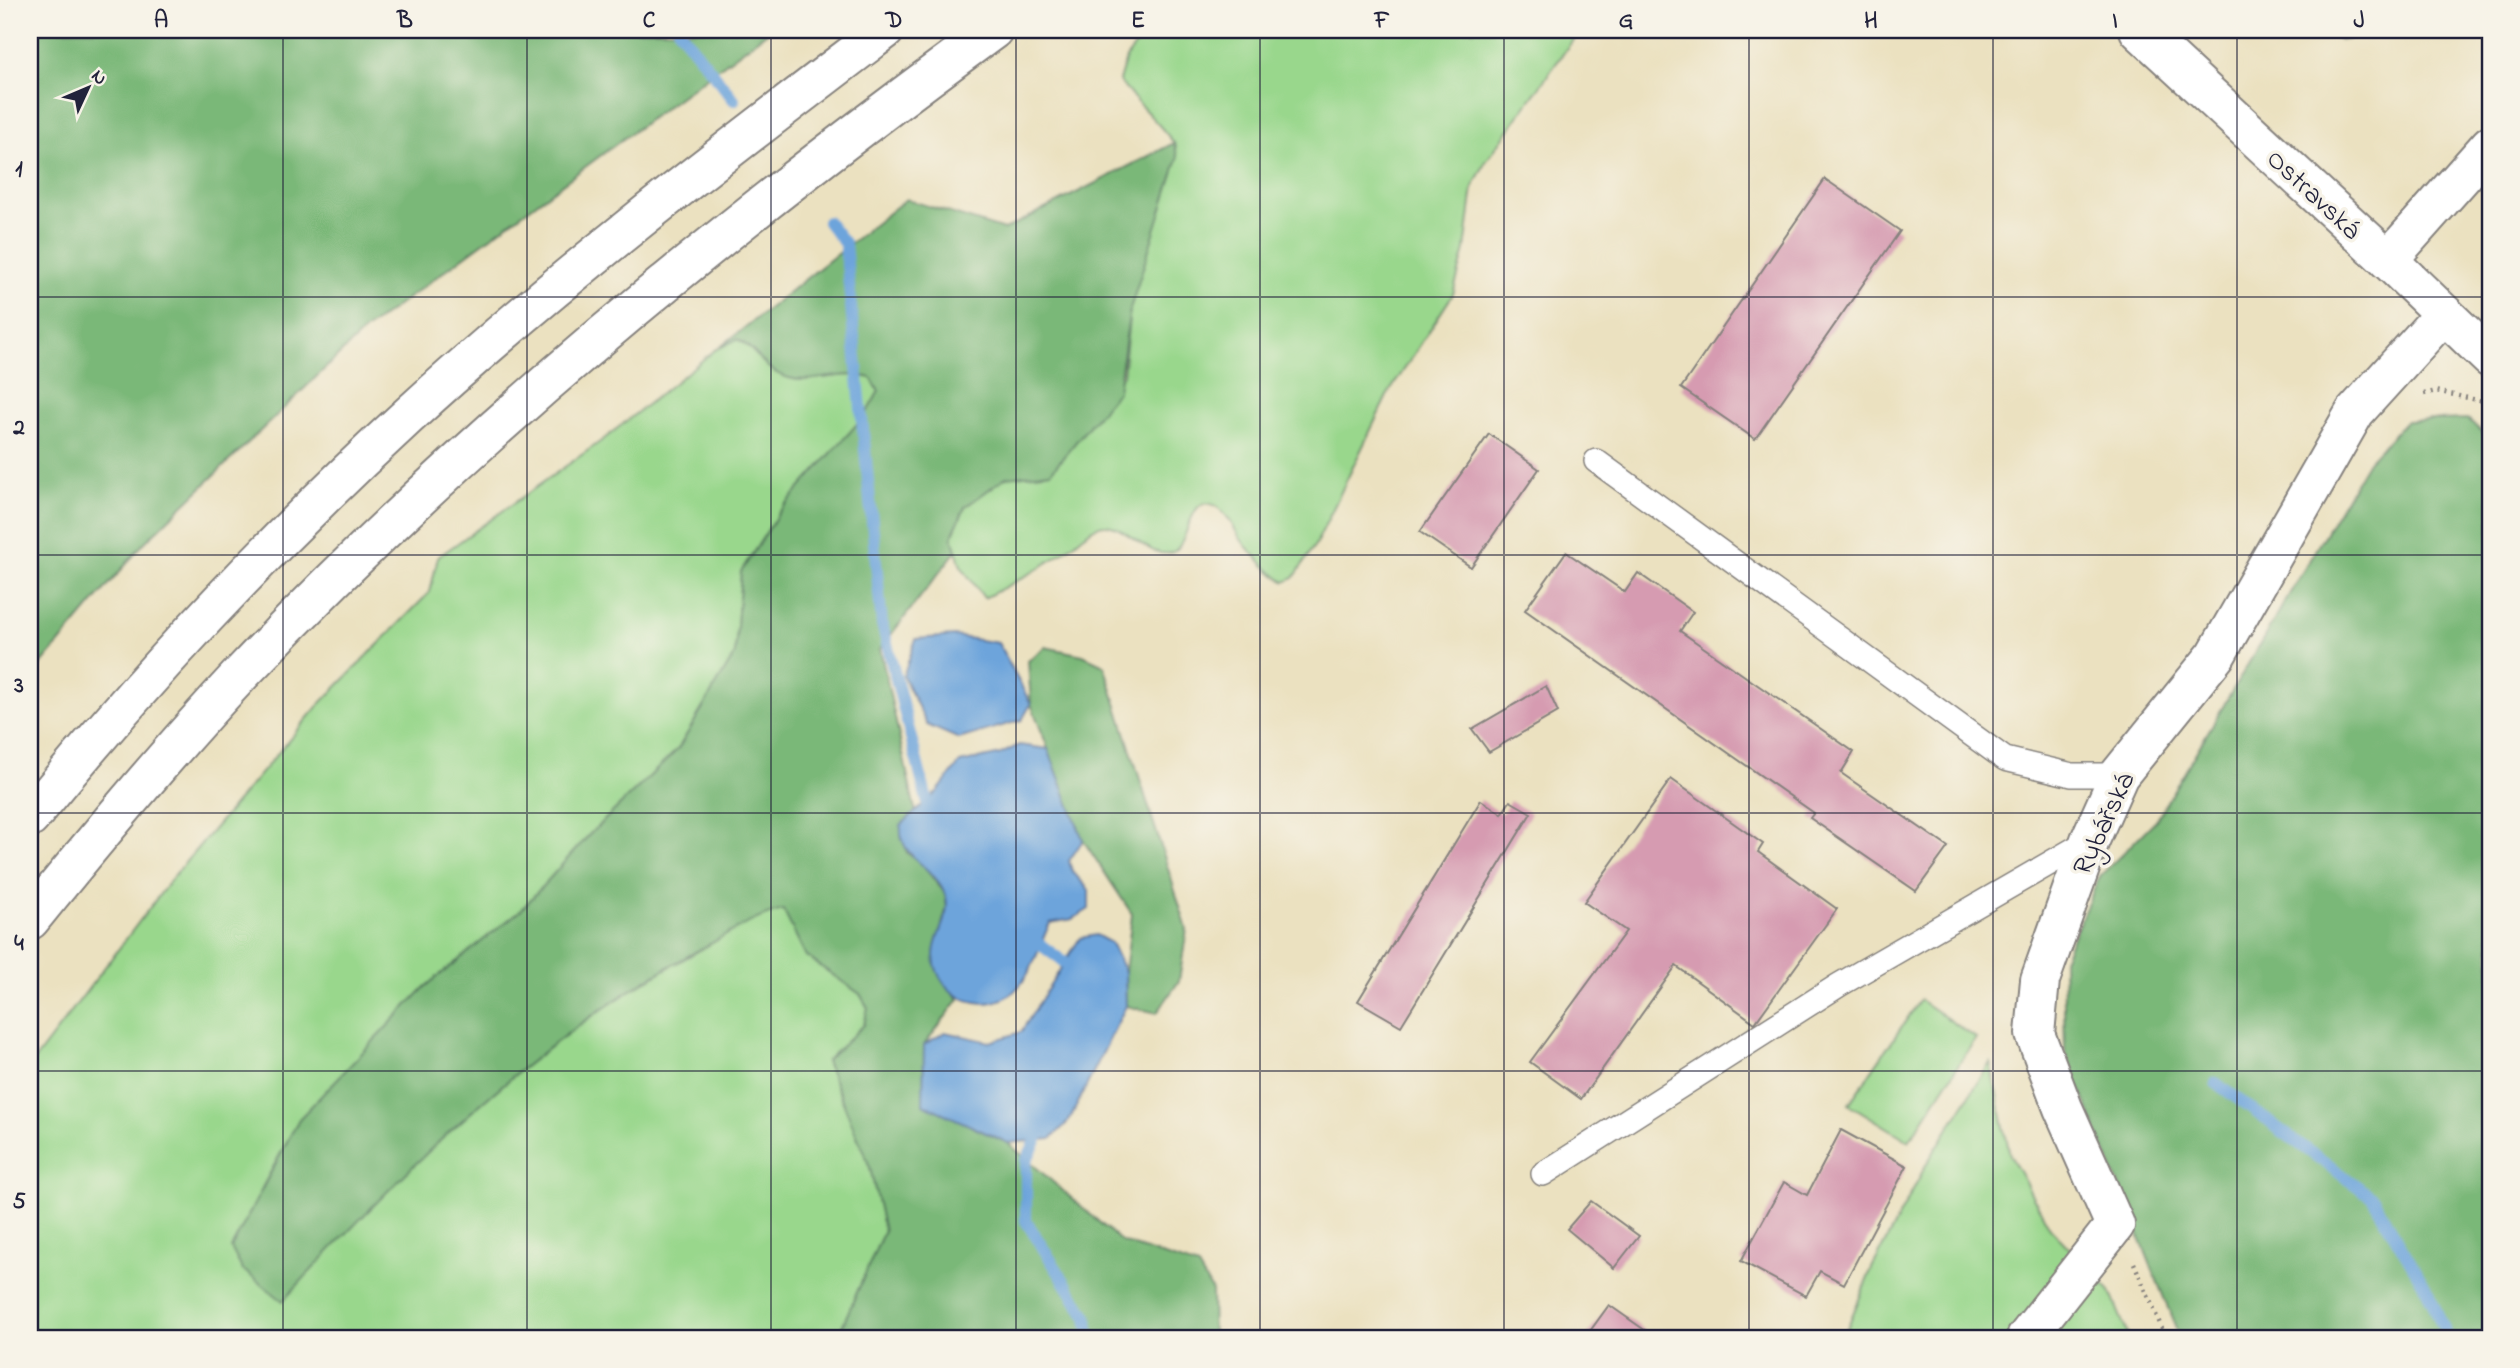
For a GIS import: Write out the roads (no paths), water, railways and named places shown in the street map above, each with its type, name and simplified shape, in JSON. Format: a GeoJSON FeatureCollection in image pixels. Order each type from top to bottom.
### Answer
{"type":"FeatureCollection","features":[{"type":"Feature","properties":{"kind":"main road"},"geometry":{"type":"LineString","coordinates":[[30,818],[71,768],[233,588],[407,417],[655,207],[885,30]]}},
{"type":"Feature","properties":{"kind":"main road"},"geometry":{"type":"LineString","coordinates":[[30,920],[102,831],[241,675],[386,529],[518,407],[782,188],[993,30]]}},
{"type":"Feature","properties":{"kind":"main road","name":"Ostravská"},"geometry":{"type":"LineString","coordinates":[[2139,30],[2490,358]]}},
{"type":"Feature","properties":{"kind":"main road"},"geometry":{"type":"LineString","coordinates":[[2388,260],[2490,145]]}},
{"type":"Feature","properties":{"kind":"main road","name":"Rybářská"},"geometry":{"type":"LineString","coordinates":[[2026,1338],[2115,1225],[2063,1108],[2035,1034],[2040,980],[2090,840],[2119,775],[2216,655],[2355,412],[2444,314]]}},
{"type":"Feature","properties":{"kind":"lane"},"geometry":{"type":"LineString","coordinates":[[1596,461],[2005,759],[2071,775],[2119,775]]}},
{"type":"Feature","properties":{"kind":"lane"},"geometry":{"type":"LineString","coordinates":[[1543,1174],[1839,985],[2090,840]]}},
{"type":"Feature","properties":{"kind":"water"},"geometry":{"type":"Polygon","coordinates":[[[954,636],[998,643],[1031,704],[1022,720],[959,739],[927,725],[903,676],[916,639],[954,636]]]}},
{"type":"Feature","properties":{"kind":"water"},"geometry":{"type":"Polygon","coordinates":[[[1019,745],[1048,749],[1083,840],[1069,861],[1072,871],[1089,890],[1089,909],[1073,919],[1050,923],[1033,963],[1020,985],[1009,996],[981,1003],[955,994],[944,984],[937,971],[934,956],[936,941],[945,918],[947,902],[940,884],[905,846],[901,825],[937,792],[960,763],[1001,754],[1019,745]]]}},
{"type":"Feature","properties":{"kind":"water"},"geometry":{"type":"Polygon","coordinates":[[[1096,935],[1111,943],[1125,972],[1126,1006],[1069,1121],[1051,1139],[1008,1143],[923,1104],[924,1045],[945,1032],[990,1042],[1021,1032],[1080,938],[1096,935]]]}},
{"type":"Feature","properties":{"kind":"waterway"},"geometry":{"type":"LineString","coordinates":[[679,30],[734,100]]}},
{"type":"Feature","properties":{"kind":"waterway"},"geometry":{"type":"LineString","coordinates":[[828,222],[845,244],[882,624],[931,816]]}},
{"type":"Feature","properties":{"kind":"waterway"},"geometry":{"type":"LineString","coordinates":[[1026,934],[1076,971]]}},
{"type":"Feature","properties":{"kind":"waterway"},"geometry":{"type":"LineString","coordinates":[[2216,1083],[2372,1197],[2427,1290],[2448,1338]]}},
{"type":"Feature","properties":{"kind":"waterway"},"geometry":{"type":"LineString","coordinates":[[1043,1127],[1026,1161],[1026,1221],[1087,1317],[1090,1338]]}}]}
